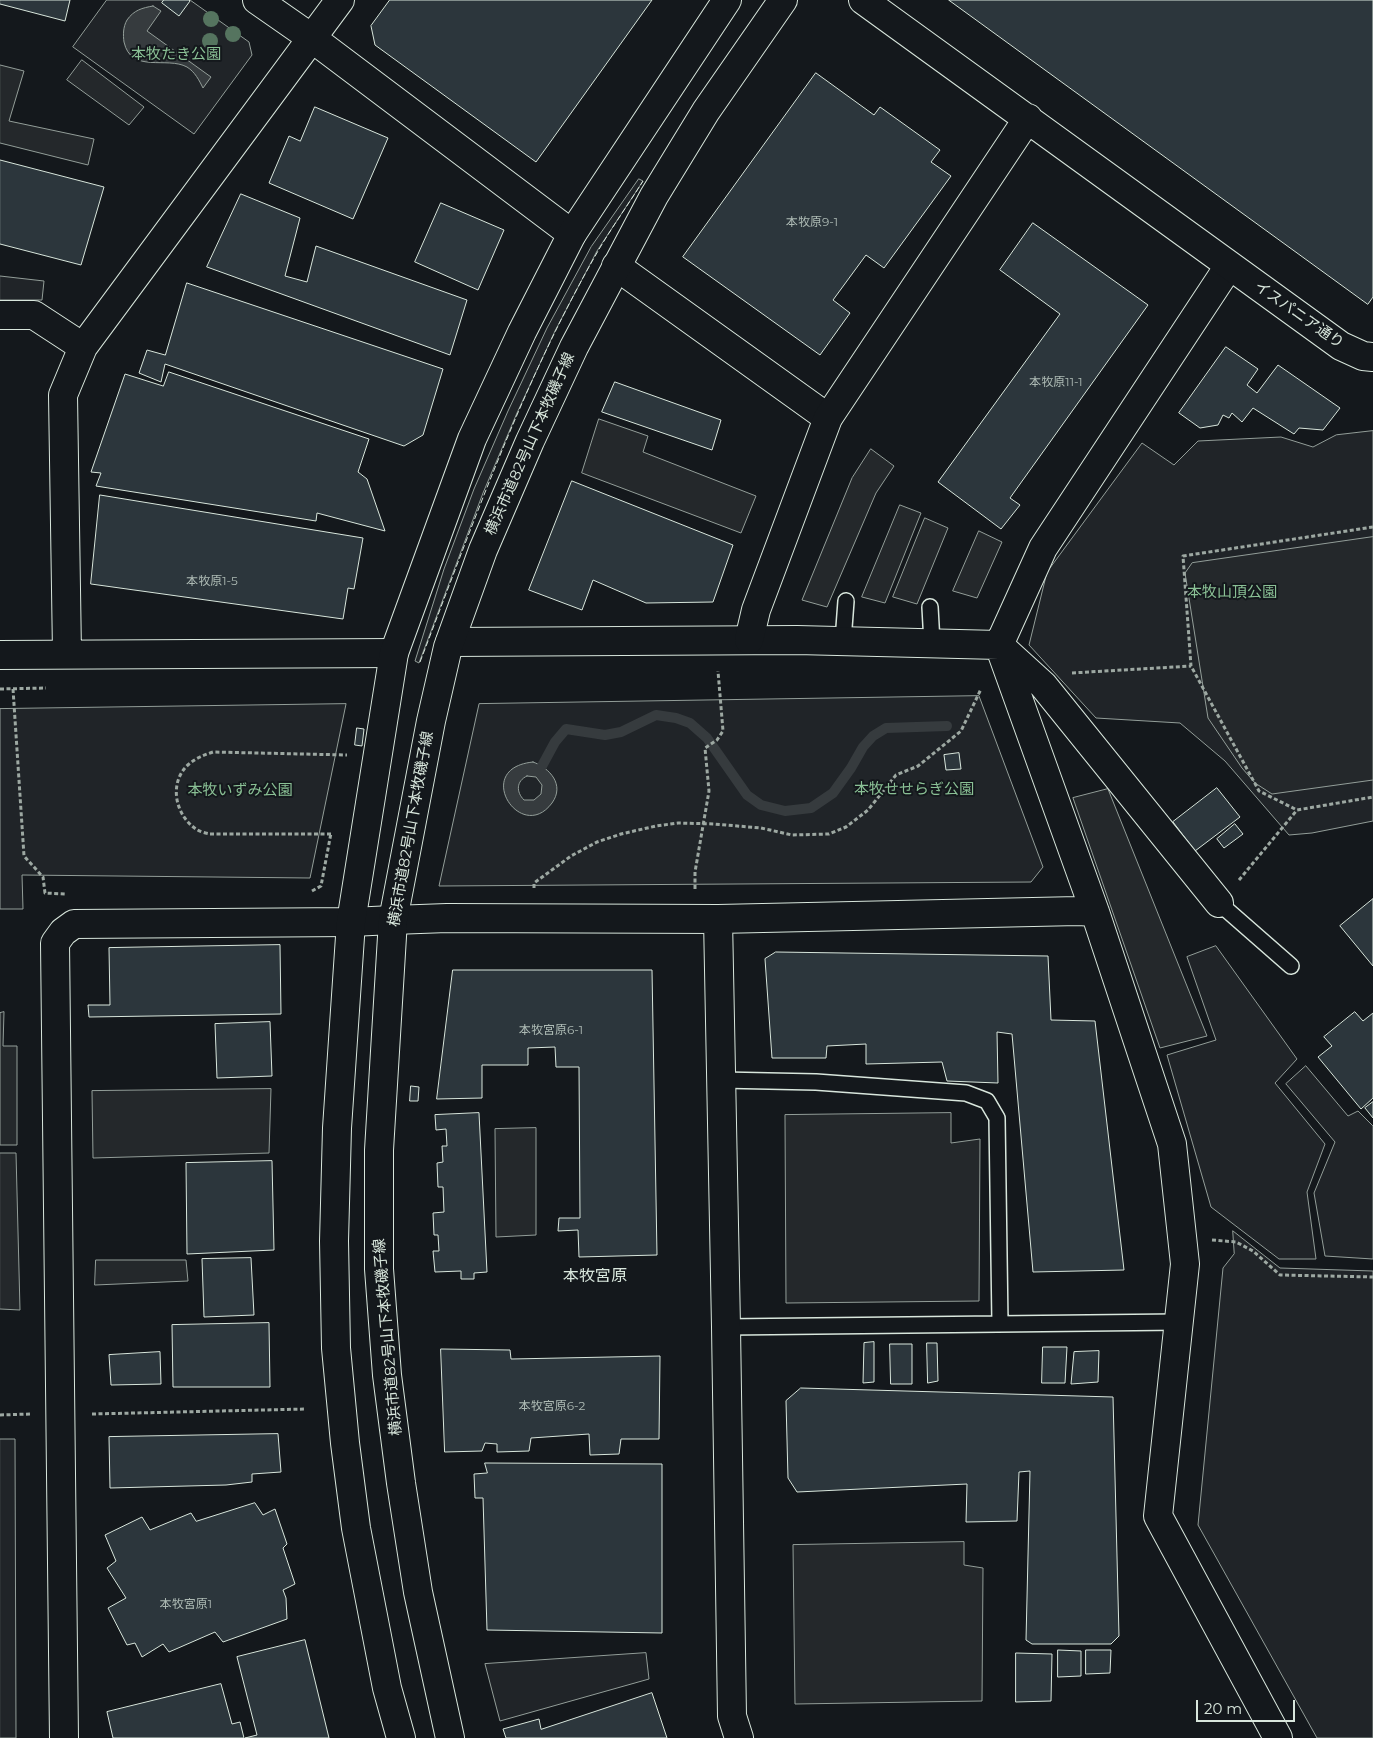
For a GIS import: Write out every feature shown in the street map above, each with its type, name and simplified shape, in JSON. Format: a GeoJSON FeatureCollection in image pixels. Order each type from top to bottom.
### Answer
{"type":"FeatureCollection","features":[{"type":"Feature","properties":{"kind":"street"},"geometry":{"type":"LineString","coordinates":[[257,0],[313,39],[572,234]]}},
{"type":"Feature","properties":{"kind":"street"},"geometry":{"type":"LineString","coordinates":[[67,654],[63,395],[83,347],[313,39],[340,0]]}},
{"type":"Feature","properties":{"kind":"street"},"geometry":{"type":"LineString","coordinates":[[401,1738],[386,1688],[356,1528],[345,1443],[336,1348],[334,1240],[336,1128],[351,922],[394,653],[472,439],[522,332],[572,234],[727,0]]}},
{"type":"Feature","properties":{"kind":"street","name":"横浜市道82号山下本牧磯子線"},"geometry":{"type":"LineString","coordinates":[[450,1738],[418,1592],[402,1492],[387,1375],[379,1269],[379,1150],[393,920],[431,721],[450,642],[483,550],[530,441],[574,347],[654,196],[690,137],[782,0]]}},
{"type":"Feature","properties":{"kind":"street","name":"イスパニア通り"},"geometry":{"type":"LineString","coordinates":[[863,0],[1341,346],[1363,356],[1373,357]]}},
{"type":"Feature","properties":{"kind":"street"},"geometry":{"type":"LineString","coordinates":[[749,640],[756,610],[828,418],[1028,118]]}},
{"type":"Feature","properties":{"kind":"street"},"geometry":{"type":"LineString","coordinates":[[616,266],[828,418]]}},
{"type":"Feature","properties":{"kind":"street"},"geometry":{"type":"LineString","coordinates":[[1229,266],[1043,548],[999,645],[1095,912],[1172,1144],[1185,1264],[1158,1516],[1278,1738]]}},
{"type":"Feature","properties":{"kind":"street"},"geometry":{"type":"LineString","coordinates":[[0,315],[34,314],[83,347]]}},
{"type":"Feature","properties":{"kind":"street"},"geometry":{"type":"LineString","coordinates":[[450,642],[749,640],[999,645],[1043,685],[1219,902]]}},
{"type":"Feature","properties":{"kind":"street"},"geometry":{"type":"LineString","coordinates":[[0,655],[394,653]]}},
{"type":"Feature","properties":{"kind":"street"},"geometry":{"type":"LineString","coordinates":[[64,1738],[55,943],[62,932],[74,924],[351,922],[448,918],[718,919],[1095,912]]}},
{"type":"Feature","properties":{"kind":"street"},"geometry":{"type":"LineString","coordinates":[[718,919],[732,1716],[739,1738]]}},
{"type":"Feature","properties":{"kind":"lane"},"geometry":{"type":"LineString","coordinates":[[843,641],[846,601]]}},
{"type":"Feature","properties":{"kind":"lane"},"geometry":{"type":"LineString","coordinates":[[930,607],[932,643]]}},
{"type":"Feature","properties":{"kind":"lane"},"geometry":{"type":"LineString","coordinates":[[1219,902],[1291,966]]}},
{"type":"Feature","properties":{"kind":"lane"},"geometry":{"type":"LineString","coordinates":[[721,1080],[816,1082],[966,1093],[987,1101],[997,1118],[1000,1324]]}},
{"type":"Feature","properties":{"kind":"lane"},"geometry":{"type":"LineString","coordinates":[[726,1327],[1179,1322]]}},
{"type":"Feature","properties":{"kind":"path"},"geometry":{"type":"LineString","coordinates":[[1373,526],[1184,556],[1191,666],[1259,791],[1297,810],[1373,797]]}},
{"type":"Feature","properties":{"kind":"path"},"geometry":{"type":"LineString","coordinates":[[1064,673],[1191,666]]}},
{"type":"Feature","properties":{"kind":"path"},"geometry":{"type":"LineString","coordinates":[[694,894],[695,872],[709,791],[705,748],[717,740],[723,731],[718,670]]}},
{"type":"Feature","properties":{"kind":"path"},"geometry":{"type":"LineString","coordinates":[[533,896],[534,883],[571,856],[597,842],[620,834],[656,826],[678,823],[704,824],[761,828],[792,835],[829,834],[846,827],[868,810],[896,775],[918,766],[961,731],[983,686]]}},
{"type":"Feature","properties":{"kind":"path"},"geometry":{"type":"LineString","coordinates":[[0,689],[54,688]]}},
{"type":"Feature","properties":{"kind":"path"},"geometry":{"type":"LineString","coordinates":[[13,689],[24,856],[43,877],[45,893],[75,894]]}},
{"type":"Feature","properties":{"kind":"path"},"geometry":{"type":"LineString","coordinates":[[331,834],[210,834],[197,830],[186,821],[178,808],[175,792],[178,778],[187,765],[199,757],[213,752],[347,755],[345,764]]}},
{"type":"Feature","properties":{"kind":"path"},"geometry":{"type":"LineString","coordinates":[[1219,902],[1297,810]]}},
{"type":"Feature","properties":{"kind":"path"},"geometry":{"type":"LineString","coordinates":[[308,893],[320,886],[333,826]]}},
{"type":"Feature","properties":{"kind":"path"},"geometry":{"type":"LineString","coordinates":[[1236,1242],[1254,1251],[1280,1275],[1373,1277]]}},
{"type":"Feature","properties":{"kind":"path"},"geometry":{"type":"LineString","coordinates":[[0,1415],[306,1409]]}},
{"type":"Feature","properties":{"kind":"green space","name":"本牧たき公園"},"geometry":{"type":"Polygon","coordinates":[[[107,0],[190,0],[249,42],[252,55],[194,134],[73,47],[107,0]]]}},
{"type":"Feature","properties":{"kind":"green space"},"geometry":{"type":"Polygon","coordinates":[[[639,179],[643,181],[597,251],[555,331],[517,413],[483,493],[419,663],[415,661],[444,569],[474,489],[508,411],[547,328],[591,247],[639,179]]]}},
{"type":"Feature","properties":{"kind":"green space"},"geometry":{"type":"Polygon","coordinates":[[[0,276],[44,281],[42,300],[0,300],[0,276]]]}},
{"type":"Feature","properties":{"kind":"green space","name":"本牧山頂公園"},"geometry":{"type":"Polygon","coordinates":[[[1373,431],[1373,821],[1312,833],[1289,835],[1225,761],[1180,723],[1096,718],[1029,645],[1047,572],[1142,443],[1174,465],[1198,441],[1281,437],[1313,447],[1336,435],[1373,431]]]}},
{"type":"Feature","properties":{"kind":"green space","name":"本牧せせらぎ公園"},"geometry":{"type":"Polygon","coordinates":[[[979,696],[1043,867],[1031,882],[439,886],[479,704],[979,696]]]}},
{"type":"Feature","properties":{"kind":"green space","name":"本牧いずみ公園"},"geometry":{"type":"Polygon","coordinates":[[[346,704],[310,878],[22,875],[23,909],[0,909],[0,709],[346,704]]]}},
{"type":"Feature","properties":{"kind":"green space"},"geometry":{"type":"Polygon","coordinates":[[[1216,946],[1297,1059],[1275,1083],[1325,1144],[1307,1192],[1316,1259],[1279,1259],[1211,1207],[1167,1055],[1216,1040],[1187,957],[1216,946]]]}},
{"type":"Feature","properties":{"kind":"green space"},"geometry":{"type":"Polygon","coordinates":[[[1306,1066],[1348,1116],[1358,1111],[1373,1126],[1373,1259],[1325,1256],[1314,1193],[1335,1142],[1286,1084],[1306,1066]]]}},
{"type":"Feature","properties":{"kind":"green space"},"geometry":{"type":"Polygon","coordinates":[[[1233,1231],[1280,1268],[1373,1271],[1373,1738],[1317,1738],[1198,1525],[1223,1268],[1234,1254],[1233,1231]]]}},
{"type":"Feature","properties":{"kind":"green space"},"geometry":{"type":"Polygon","coordinates":[[[0,1439],[15,1439],[16,1738],[0,1738],[0,1439]]]}},
{"type":"Feature","properties":{"kind":"green space"},"geometry":{"type":"Polygon","coordinates":[[[646,1653],[649,1679],[500,1721],[485,1664],[646,1653]]]}},
{"type":"Feature","properties":{"kind":"shaded area"},"geometry":{"type":"Polygon","coordinates":[[[153,6],[161,11],[147,31],[211,77],[203,88],[195,74],[187,67],[179,64],[142,61],[134,58],[128,52],[123,37],[127,20],[138,10],[153,6]]]}},
{"type":"Feature","properties":{"kind":"shaded area"},"geometry":{"type":"Polygon","coordinates":[[[82,60],[144,107],[129,125],[67,80],[82,60]]]}},
{"type":"Feature","properties":{"kind":"shaded area"},"geometry":{"type":"Polygon","coordinates":[[[0,65],[24,71],[9,121],[94,139],[88,165],[0,143],[0,65]]]}},
{"type":"Feature","properties":{"kind":"shaded area"},"geometry":{"type":"Polygon","coordinates":[[[599,419],[648,436],[643,452],[756,496],[741,533],[582,473],[599,419]]]}},
{"type":"Feature","properties":{"kind":"shaded area"},"geometry":{"type":"Polygon","coordinates":[[[871,449],[894,466],[876,493],[827,607],[802,600],[852,478],[871,449]]]}},
{"type":"Feature","properties":{"kind":"shaded area"},"geometry":{"type":"Polygon","coordinates":[[[900,505],[921,513],[885,603],[862,597],[900,505]]]}},
{"type":"Feature","properties":{"kind":"shaded area"},"geometry":{"type":"Polygon","coordinates":[[[925,518],[948,528],[917,604],[893,597],[925,518]]]}},
{"type":"Feature","properties":{"kind":"shaded area"},"geometry":{"type":"Polygon","coordinates":[[[979,531],[1002,542],[977,598],[953,591],[979,531]]]}},
{"type":"Feature","properties":{"kind":"shaded area"},"geometry":{"type":"Polygon","coordinates":[[[1373,537],[1373,780],[1272,794],[1255,783],[1242,768],[1208,718],[1185,573],[1192,563],[1373,537]]]}},
{"type":"Feature","properties":{"kind":"shaded area"},"geometry":{"type":"Polygon","coordinates":[[[533,762],[545,768],[554,778],[557,790],[556,796],[552,803],[540,814],[527,815],[516,810],[508,801],[504,789],[505,777],[515,767],[533,762]],[[527,776],[519,784],[520,794],[524,800],[534,800],[541,794],[542,785],[536,777],[527,776]]]}},
{"type":"Feature","properties":{"kind":"shaded area"},"geometry":{"type":"Polygon","coordinates":[[[1108,789],[1207,1036],[1160,1048],[1073,798],[1108,789]]]}},
{"type":"Feature","properties":{"kind":"shaded area"},"geometry":{"type":"Polygon","coordinates":[[[4,1012],[3,1046],[17,1046],[17,1145],[0,1145],[0,1013],[4,1012]]]}},
{"type":"Feature","properties":{"kind":"shaded area"},"geometry":{"type":"Polygon","coordinates":[[[271,1089],[269,1153],[93,1158],[92,1091],[271,1089]]]}},
{"type":"Feature","properties":{"kind":"shaded area"},"geometry":{"type":"Polygon","coordinates":[[[951,1113],[951,1143],[980,1139],[979,1301],[786,1303],[785,1115],[951,1113]]]}},
{"type":"Feature","properties":{"kind":"shaded area"},"geometry":{"type":"Polygon","coordinates":[[[536,1128],[536,1235],[496,1237],[495,1129],[536,1128]]]}},
{"type":"Feature","properties":{"kind":"shaded area"},"geometry":{"type":"Polygon","coordinates":[[[0,1153],[16,1153],[20,1310],[0,1309],[0,1153]]]}},
{"type":"Feature","properties":{"kind":"shaded area"},"geometry":{"type":"Polygon","coordinates":[[[96,1260],[186,1260],[188,1281],[95,1285],[96,1260]]]}},
{"type":"Feature","properties":{"kind":"shaded area"},"geometry":{"type":"Polygon","coordinates":[[[964,1542],[964,1565],[983,1568],[982,1701],[795,1704],[793,1545],[964,1542]]]}},
{"type":"Feature","properties":{"kind":"building"},"geometry":{"type":"Polygon","coordinates":[[[0,0],[70,0],[65,21],[0,4],[0,0]]]}},
{"type":"Feature","properties":{"kind":"building"},"geometry":{"type":"Polygon","coordinates":[[[164,0],[190,1],[179,16],[162,3],[164,0]]]}},
{"type":"Feature","properties":{"kind":"building"},"geometry":{"type":"Polygon","coordinates":[[[390,0],[652,0],[536,162],[375,45],[371,26],[390,0]]]}},
{"type":"Feature","properties":{"kind":"building"},"geometry":{"type":"Polygon","coordinates":[[[949,0],[1373,0],[1373,297],[1368,304],[949,0]]]}},
{"type":"Feature","properties":{"kind":"building"},"geometry":{"type":"Polygon","coordinates":[[[816,73],[874,115],[880,107],[940,150],[931,162],[951,176],[884,268],[866,255],[833,300],[850,313],[820,355],[683,257],[816,73]]]}},
{"type":"Feature","properties":{"kind":"building"},"geometry":{"type":"Polygon","coordinates":[[[315,107],[388,138],[353,219],[269,183],[289,136],[300,141],[315,107]]]}},
{"type":"Feature","properties":{"kind":"building"},"geometry":{"type":"Polygon","coordinates":[[[0,160],[104,187],[81,265],[0,244],[0,160]]]}},
{"type":"Feature","properties":{"kind":"building"},"geometry":{"type":"Polygon","coordinates":[[[241,194],[300,218],[285,276],[307,282],[316,246],[467,300],[450,355],[207,267],[241,194]]]}},
{"type":"Feature","properties":{"kind":"building"},"geometry":{"type":"Polygon","coordinates":[[[441,203],[504,230],[478,290],[415,262],[441,203]]]}},
{"type":"Feature","properties":{"kind":"building"},"geometry":{"type":"Polygon","coordinates":[[[1033,223],[1148,305],[1010,498],[1020,505],[1001,529],[938,482],[1060,314],[1000,270],[1033,223]]]}},
{"type":"Feature","properties":{"kind":"building"},"geometry":{"type":"Polygon","coordinates":[[[187,283],[443,369],[423,435],[404,446],[165,364],[161,382],[139,373],[147,350],[165,355],[187,283]]]}},
{"type":"Feature","properties":{"kind":"building"},"geometry":{"type":"Polygon","coordinates":[[[1226,347],[1258,369],[1247,385],[1257,393],[1278,365],[1340,408],[1323,430],[1299,428],[1294,434],[1253,408],[1242,422],[1232,413],[1229,418],[1223,415],[1218,425],[1200,428],[1179,413],[1226,347]]]}},
{"type":"Feature","properties":{"kind":"building"},"geometry":{"type":"Polygon","coordinates":[[[169,372],[369,439],[358,472],[367,479],[385,531],[317,513],[316,521],[96,486],[101,473],[91,472],[125,374],[163,386],[169,372]]]}},
{"type":"Feature","properties":{"kind":"building"},"geometry":{"type":"Polygon","coordinates":[[[615,382],[721,420],[712,450],[602,412],[615,382]]]}},
{"type":"Feature","properties":{"kind":"building"},"geometry":{"type":"Polygon","coordinates":[[[572,481],[733,545],[713,602],[646,603],[593,580],[582,610],[529,590],[572,481]]]}},
{"type":"Feature","properties":{"kind":"building"},"geometry":{"type":"Polygon","coordinates":[[[100,495],[363,538],[354,589],[348,588],[343,619],[91,584],[100,495]]]}},
{"type":"Feature","properties":{"kind":"building"},"geometry":{"type":"Polygon","coordinates":[[[357,728],[364,729],[362,746],[355,745],[357,728]]]}},
{"type":"Feature","properties":{"kind":"building"},"geometry":{"type":"Polygon","coordinates":[[[959,753],[961,769],[946,770],[944,755],[959,753]]]}},
{"type":"Feature","properties":{"kind":"building"},"geometry":{"type":"Polygon","coordinates":[[[1217,788],[1240,817],[1195,851],[1173,822],[1217,788]]]}},
{"type":"Feature","properties":{"kind":"building"},"geometry":{"type":"Polygon","coordinates":[[[1235,824],[1243,834],[1224,848],[1217,839],[1235,824]]]}},
{"type":"Feature","properties":{"kind":"building"},"geometry":{"type":"Polygon","coordinates":[[[1373,899],[1373,966],[1340,926],[1373,899]]]}},
{"type":"Feature","properties":{"kind":"building"},"geometry":{"type":"Polygon","coordinates":[[[280,945],[281,1014],[89,1017],[88,1005],[110,1005],[109,948],[280,945]]]}},
{"type":"Feature","properties":{"kind":"building"},"geometry":{"type":"Polygon","coordinates":[[[776,952],[1048,956],[1051,1020],[1095,1021],[1124,1270],[1033,1272],[1012,1034],[997,1032],[998,1083],[947,1081],[942,1062],[866,1064],[866,1044],[827,1046],[826,1058],[772,1058],[765,959],[776,952]]]}},
{"type":"Feature","properties":{"kind":"building"},"geometry":{"type":"Polygon","coordinates":[[[453,970],[652,970],[657,1255],[579,1257],[578,1230],[558,1231],[559,1218],[580,1218],[579,1067],[556,1067],[555,1047],[528,1048],[528,1065],[482,1065],[482,1098],[437,1099],[453,970]]]}},
{"type":"Feature","properties":{"kind":"building"},"geometry":{"type":"Polygon","coordinates":[[[1355,1012],[1363,1021],[1373,1013],[1373,1098],[1361,1109],[1318,1057],[1332,1046],[1324,1037],[1355,1012]]]}},
{"type":"Feature","properties":{"kind":"building"},"geometry":{"type":"Polygon","coordinates":[[[270,1022],[272,1076],[217,1078],[215,1024],[270,1022]]]}},
{"type":"Feature","properties":{"kind":"building"},"geometry":{"type":"Polygon","coordinates":[[[411,1086],[419,1087],[418,1101],[410,1101],[411,1086]]]}},
{"type":"Feature","properties":{"kind":"building"},"geometry":{"type":"Polygon","coordinates":[[[1373,1102],[1373,1118],[1365,1108],[1373,1102]]]}},
{"type":"Feature","properties":{"kind":"building"},"geometry":{"type":"Polygon","coordinates":[[[479,1113],[487,1272],[474,1273],[474,1279],[461,1279],[461,1271],[435,1272],[433,1251],[439,1251],[438,1235],[434,1235],[433,1213],[444,1212],[443,1187],[438,1187],[437,1163],[443,1162],[442,1146],[447,1146],[446,1129],[436,1130],[435,1115],[479,1113]]]}},
{"type":"Feature","properties":{"kind":"building"},"geometry":{"type":"Polygon","coordinates":[[[272,1161],[274,1250],[187,1254],[186,1163],[272,1161]]]}},
{"type":"Feature","properties":{"kind":"building"},"geometry":{"type":"Polygon","coordinates":[[[251,1258],[254,1315],[204,1317],[202,1259],[251,1258]]]}},
{"type":"Feature","properties":{"kind":"building"},"geometry":{"type":"Polygon","coordinates":[[[269,1323],[270,1387],[173,1387],[172,1325],[269,1323]]]}},
{"type":"Feature","properties":{"kind":"building"},"geometry":{"type":"Polygon","coordinates":[[[874,1342],[874,1382],[863,1383],[864,1343],[874,1342]]]}},
{"type":"Feature","properties":{"kind":"building"},"geometry":{"type":"Polygon","coordinates":[[[927,1343],[937,1343],[938,1381],[928,1383],[927,1343]]]}},
{"type":"Feature","properties":{"kind":"building"},"geometry":{"type":"Polygon","coordinates":[[[890,1344],[912,1344],[912,1384],[891,1384],[890,1344]]]}},
{"type":"Feature","properties":{"kind":"building"},"geometry":{"type":"Polygon","coordinates":[[[1043,1347],[1067,1347],[1065,1383],[1042,1383],[1043,1347]]]}},
{"type":"Feature","properties":{"kind":"building"},"geometry":{"type":"Polygon","coordinates":[[[441,1349],[510,1350],[511,1359],[660,1356],[659,1439],[621,1439],[619,1454],[590,1455],[589,1434],[531,1438],[529,1451],[497,1452],[497,1444],[485,1443],[482,1451],[445,1452],[441,1349]]]}},
{"type":"Feature","properties":{"kind":"building"},"geometry":{"type":"Polygon","coordinates":[[[1099,1351],[1098,1382],[1071,1384],[1074,1352],[1099,1351]]]}},
{"type":"Feature","properties":{"kind":"building"},"geometry":{"type":"Polygon","coordinates":[[[160,1352],[161,1384],[111,1385],[109,1355],[160,1352]]]}},
{"type":"Feature","properties":{"kind":"building"},"geometry":{"type":"Polygon","coordinates":[[[801,1388],[1113,1397],[1119,1636],[1111,1644],[1032,1644],[1026,1640],[1030,1471],[1019,1472],[1017,1521],[966,1522],[967,1484],[797,1492],[788,1478],[786,1401],[801,1388]]]}},
{"type":"Feature","properties":{"kind":"building"},"geometry":{"type":"Polygon","coordinates":[[[278,1434],[281,1472],[252,1474],[252,1482],[226,1485],[110,1488],[109,1437],[278,1434]]]}},
{"type":"Feature","properties":{"kind":"building"},"geometry":{"type":"Polygon","coordinates":[[[485,1463],[662,1464],[662,1633],[487,1630],[483,1498],[475,1498],[474,1474],[487,1473],[485,1463]]]}},
{"type":"Feature","properties":{"kind":"building"},"geometry":{"type":"Polygon","coordinates":[[[255,1503],[263,1515],[275,1509],[287,1544],[283,1548],[295,1584],[283,1590],[286,1598],[287,1619],[223,1642],[215,1632],[169,1652],[163,1644],[142,1657],[135,1643],[127,1645],[108,1608],[126,1598],[107,1568],[116,1561],[105,1535],[142,1517],[150,1530],[191,1513],[196,1521],[255,1503]]]}},
{"type":"Feature","properties":{"kind":"building"},"geometry":{"type":"Polygon","coordinates":[[[305,1640],[329,1738],[245,1738],[257,1735],[237,1657],[305,1640]]]}},
{"type":"Feature","properties":{"kind":"building"},"geometry":{"type":"Polygon","coordinates":[[[1058,1650],[1081,1651],[1081,1676],[1058,1677],[1058,1650]]]}},
{"type":"Feature","properties":{"kind":"building"},"geometry":{"type":"Polygon","coordinates":[[[1086,1650],[1111,1650],[1110,1673],[1086,1674],[1086,1650]]]}},
{"type":"Feature","properties":{"kind":"building"},"geometry":{"type":"Polygon","coordinates":[[[1016,1653],[1052,1654],[1051,1701],[1016,1702],[1016,1653]]]}},
{"type":"Feature","properties":{"kind":"building"},"geometry":{"type":"Polygon","coordinates":[[[221,1684],[232,1724],[240,1722],[244,1738],[113,1738],[107,1712],[221,1684]]]}},
{"type":"Feature","properties":{"kind":"building"},"geometry":{"type":"Polygon","coordinates":[[[652,1693],[667,1738],[506,1738],[503,1729],[539,1719],[541,1729],[652,1693]]]}},
{"type":"Feature","properties":{"kind":"waterway"},"geometry":{"type":"LineString","coordinates":[[542,766],[555,742],[566,729],[605,735],[621,732],[656,715],[676,718],[690,723],[707,738],[747,795],[761,805],[785,811],[811,808],[833,793],[863,747],[873,736],[886,728],[947,726]]}},
{"type":"Feature","properties":{"kind":"fence"},"geometry":{"type":"LineString","coordinates":[[420,662],[501,454],[546,351],[598,251],[643,181]]}},
{"type":"Feature","properties":{"kind":"district","name":"本牧宮原"},"geometry":{"type":"Point","coordinates":[595,1276]}}]}
